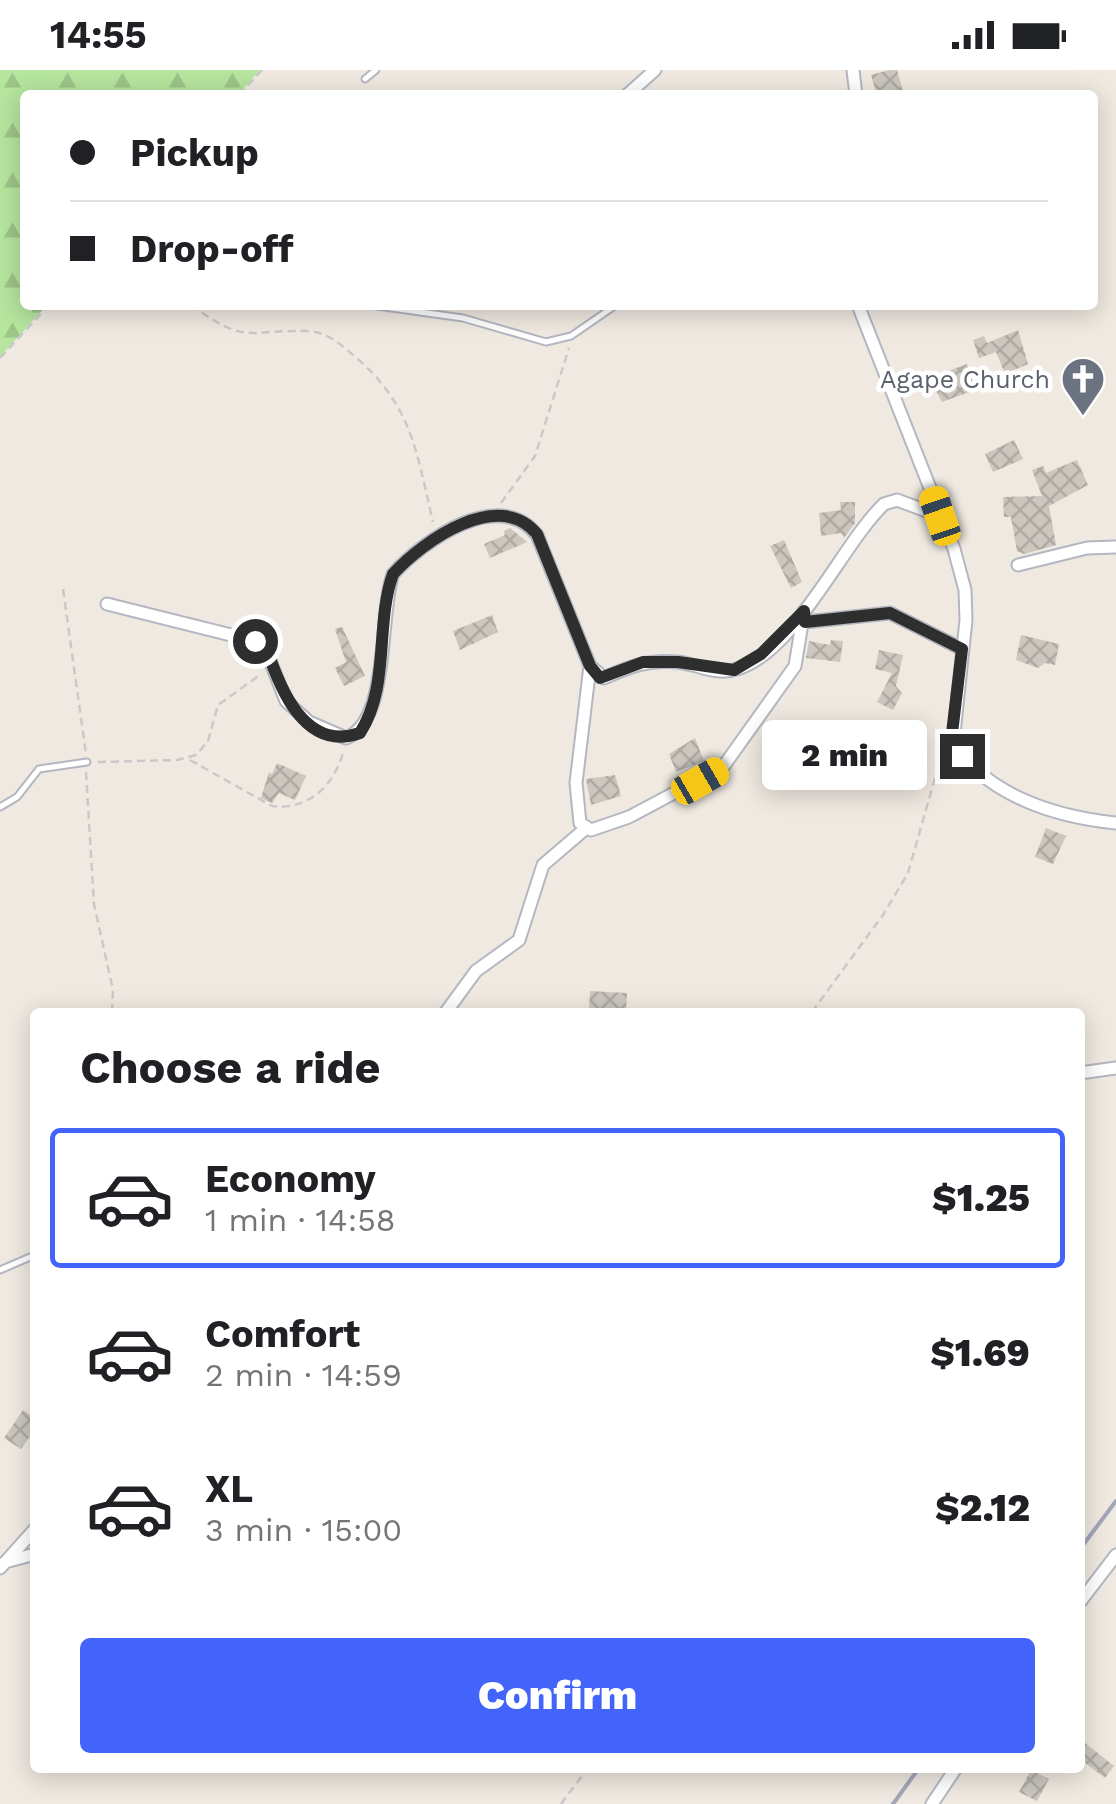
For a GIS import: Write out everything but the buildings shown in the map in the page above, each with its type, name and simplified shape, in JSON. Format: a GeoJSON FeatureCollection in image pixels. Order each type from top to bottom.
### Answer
{"type":"FeatureCollection","features":[{"type":"Feature","properties":{"kind":"street"},"geometry":{"type":"LineString","coordinates":[[632,90],[654,70]]}},
{"type":"Feature","properties":{"kind":"street"},"geometry":{"type":"LineString","coordinates":[[858,310],[940,516],[965,590],[952,733],[962,756],[995,785],[1042,808],[1082,819],[1116,822]]}},
{"type":"Feature","properties":{"kind":"street"},"geometry":{"type":"LineString","coordinates":[[107,604],[263,643],[286,702],[309,722],[346,738],[360,733],[367,722],[384,647],[393,574],[437,538],[470,521],[510,515],[526,521],[537,534],[590,666],[604,678],[643,662],[678,662],[734,670],[761,654],[805,616],[884,504],[897,500],[940,516]]}},
{"type":"Feature","properties":{"kind":"street"},"geometry":{"type":"LineString","coordinates":[[1018,565],[1087,548],[1116,547]]}},
{"type":"Feature","properties":{"kind":"street"},"geometry":{"type":"LineString","coordinates":[[805,616],[890,613],[962,649]]}},
{"type":"Feature","properties":{"kind":"street"},"geometry":{"type":"LineString","coordinates":[[449,1008],[476,971],[518,940],[543,865],[585,829],[630,817],[723,768],[795,666],[805,616]]}},
{"type":"Feature","properties":{"kind":"street"},"geometry":{"type":"LineString","coordinates":[[585,829],[575,800],[590,666]]}},
{"type":"Feature","properties":{"kind":"street"},"geometry":{"type":"LineString","coordinates":[[1085,1072],[1116,1068]]}},
{"type":"Feature","properties":{"kind":"street"},"geometry":{"type":"LineString","coordinates":[[3,1565],[30,1535]]}},
{"type":"Feature","properties":{"kind":"street"},"geometry":{"type":"LineString","coordinates":[[1085,1595],[1116,1555]]}},
{"type":"Feature","properties":{"kind":"street"},"geometry":{"type":"LineString","coordinates":[[3,1565],[30,1556]]}},
{"type":"Feature","properties":{"kind":"street"},"geometry":{"type":"LineString","coordinates":[[932,1804],[953,1773]]}},
{"type":"Feature","properties":{"kind":"lane"},"geometry":{"type":"LineString","coordinates":[[365,80],[376,70]]}},
{"type":"Feature","properties":{"kind":"lane"},"geometry":{"type":"LineString","coordinates":[[406,310],[463,318],[546,342],[571,336],[609,310]]}},
{"type":"Feature","properties":{"kind":"lane"},"geometry":{"type":"LineString","coordinates":[[0,807],[17,797],[39,768],[86,762]]}},
{"type":"Feature","properties":{"kind":"lane"},"geometry":{"type":"LineString","coordinates":[[0,1270],[30,1257]]}},
{"type":"Feature","properties":{"kind":"path"},"geometry":{"type":"LineString","coordinates":[[244,90],[262,70]]}},
{"type":"Feature","properties":{"kind":"path"},"geometry":{"type":"LineString","coordinates":[[0,358],[43,310]]}},
{"type":"Feature","properties":{"kind":"path"},"geometry":{"type":"LineString","coordinates":[[198,310],[233,333],[324,333],[385,384],[410,424],[437,538]]}},
{"type":"Feature","properties":{"kind":"path"},"geometry":{"type":"LineString","coordinates":[[492,517],[535,456],[562,378],[571,336]]}},
{"type":"Feature","properties":{"kind":"path"},"geometry":{"type":"LineString","coordinates":[[63,589],[86,762],[86,816],[94,904],[113,990],[112,1008]]}},
{"type":"Feature","properties":{"kind":"path"},"geometry":{"type":"LineString","coordinates":[[189,759],[208,742],[218,705],[271,667]]}},
{"type":"Feature","properties":{"kind":"path"},"geometry":{"type":"LineString","coordinates":[[815,1008],[884,916],[908,873],[928,791],[952,733]]}},
{"type":"Feature","properties":{"kind":"path"},"geometry":{"type":"LineString","coordinates":[[86,762],[189,759],[272,806],[283,808],[306,800],[331,783],[346,738]]}},
{"type":"Feature","properties":{"kind":"path"},"geometry":{"type":"LineString","coordinates":[[560,1804],[584,1773]]}},
{"type":"Feature","properties":{"kind":"green space"},"geometry":{"type":"Polygon","coordinates":[[[0,70],[260,70],[242,90],[20,90],[20,310],[42,310],[0,357],[0,70]]]}},
{"type":"Feature","properties":{"kind":"railway"},"geometry":{"type":"LineString","coordinates":[[1085,1542],[1116,1501]]}},
{"type":"Feature","properties":{"kind":"railway"},"geometry":{"type":"LineString","coordinates":[[893,1804],[915,1773]]}},
{"type":"Feature","properties":{"kind":"place","name":"Agape Church"},"geometry":{"type":"Point","coordinates":[1083,417]}},
{"type":"Feature","properties":{"kind":"route"},"geometry":{"type":"LineString","coordinates":[[255,641],[266,647],[275,681],[286,702],[309,722],[336,737],[360,733],[367,722],[384,647],[388,587],[393,574],[448,531],[470,521],[510,515],[526,521],[537,534],[590,666],[600,678],[643,662],[678,662],[721,672],[734,670],[748,666],[804,611],[805,622],[890,613],[962,649],[952,733],[953,743],[962,756]]}}]}
